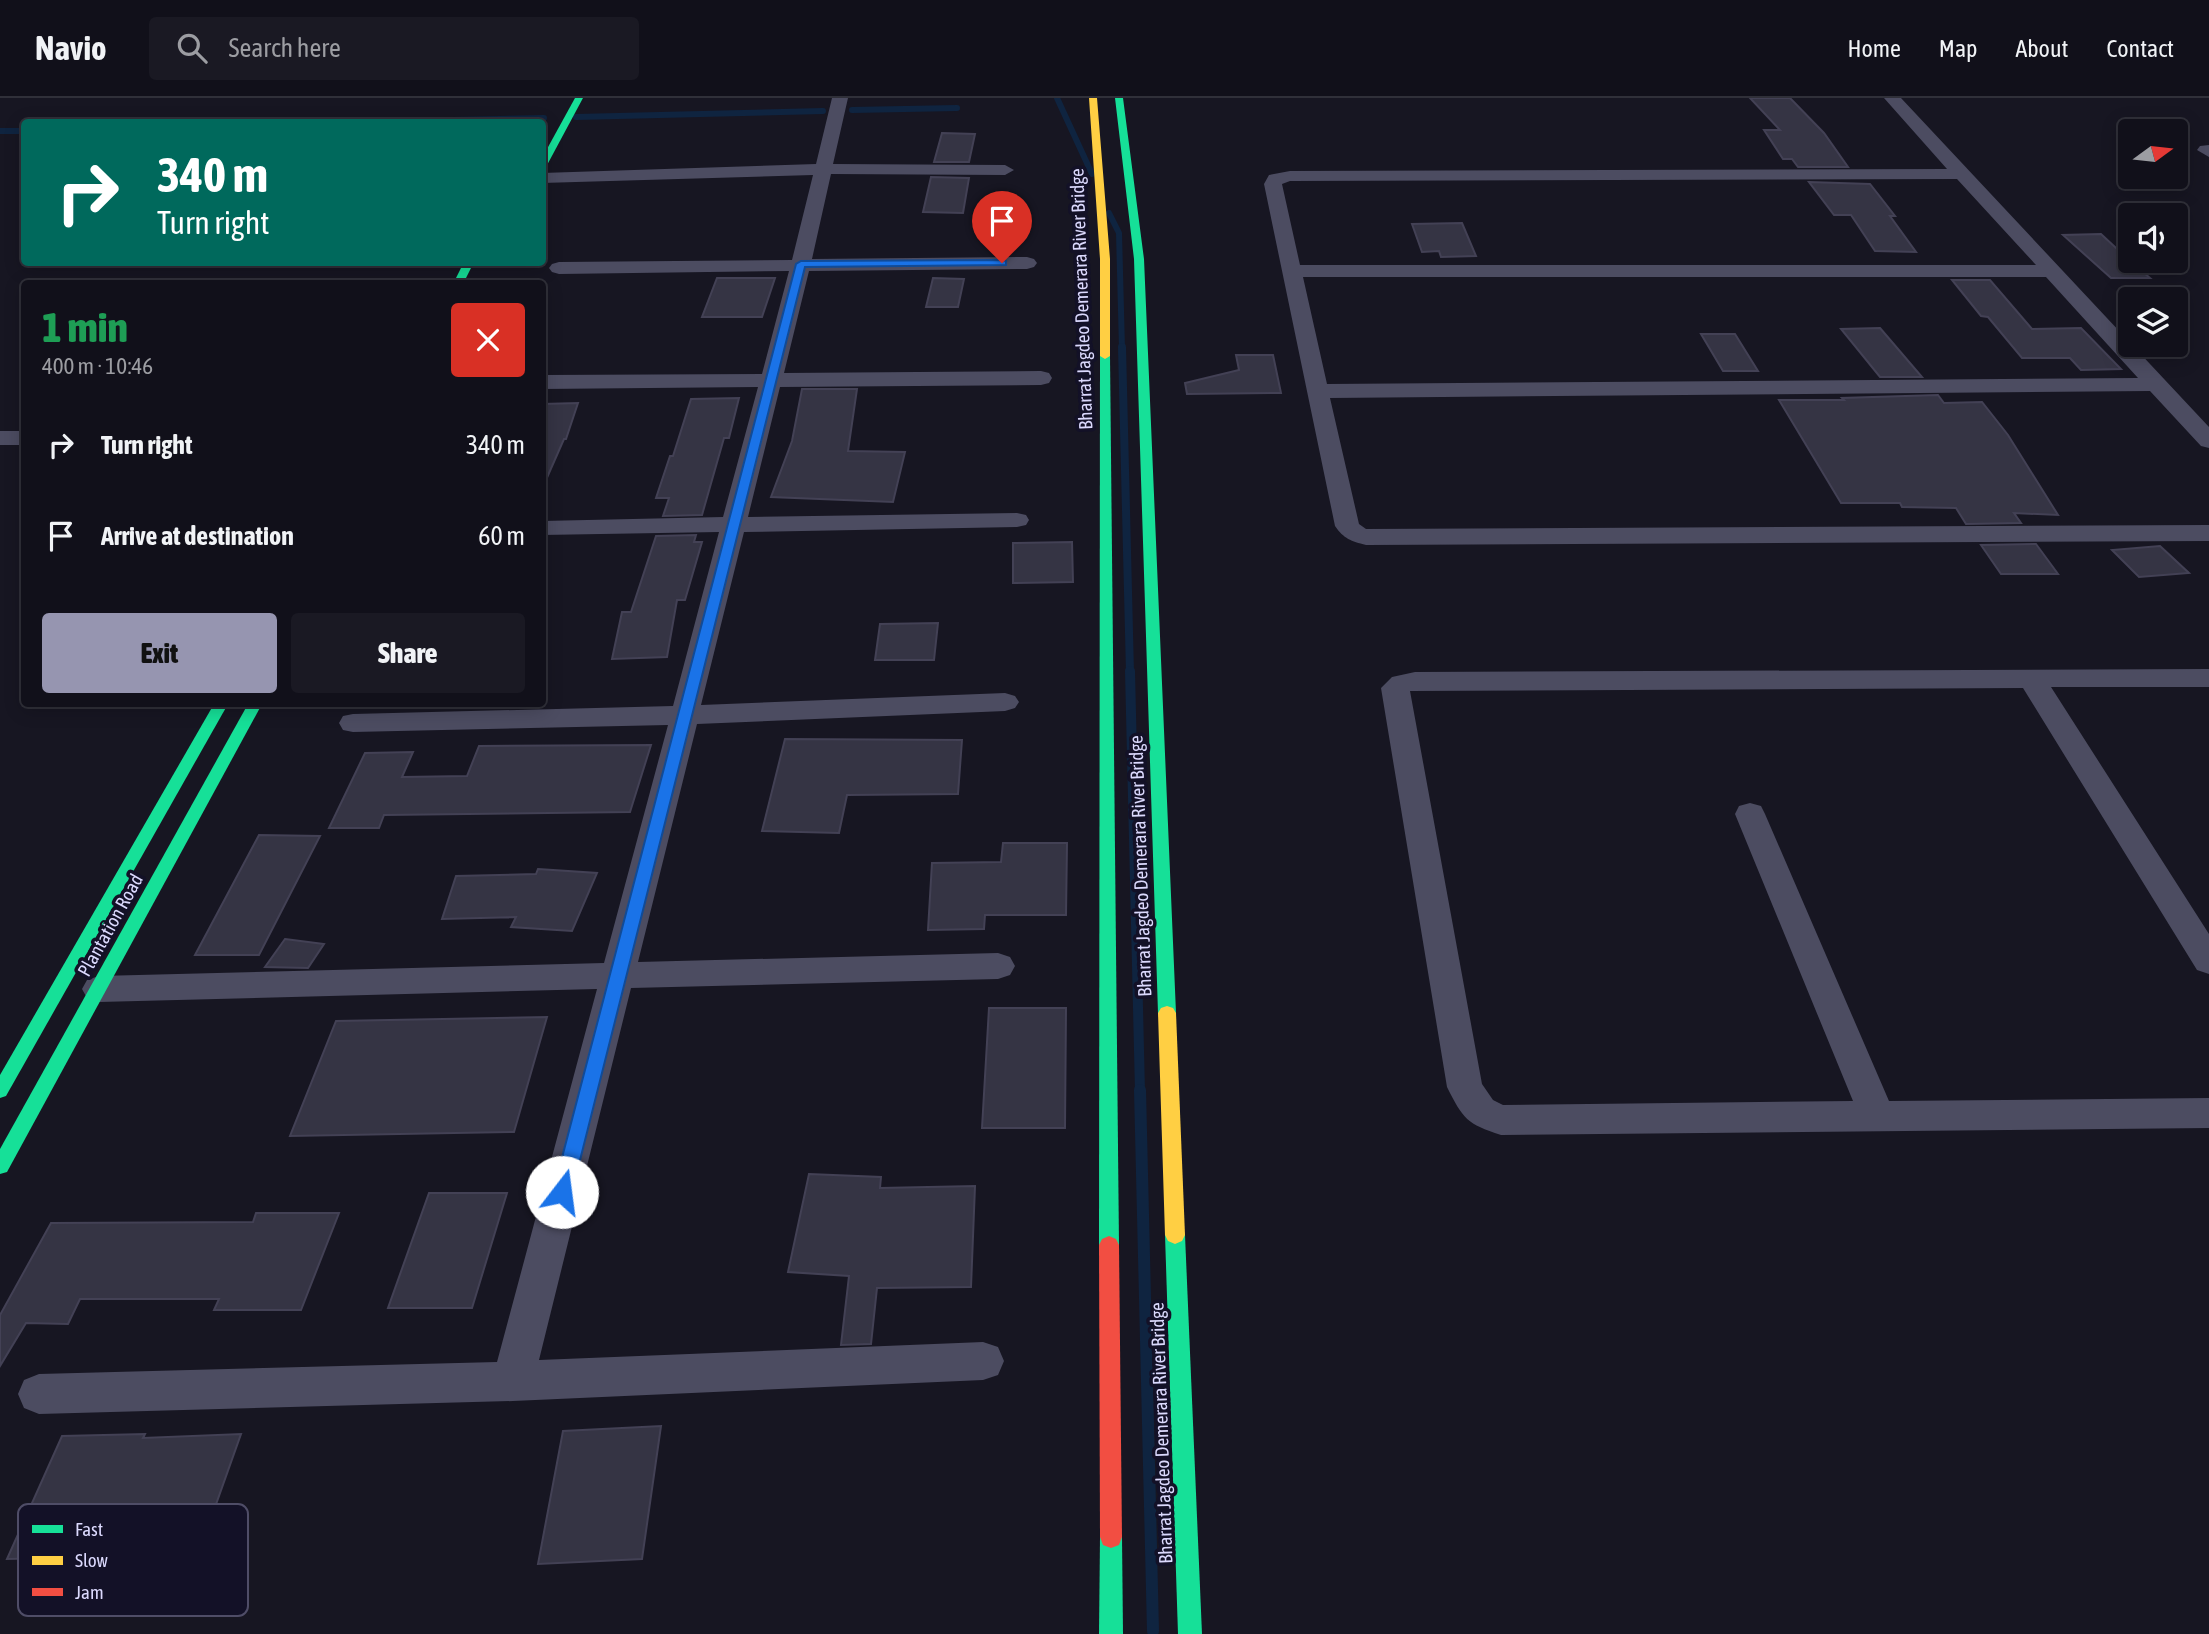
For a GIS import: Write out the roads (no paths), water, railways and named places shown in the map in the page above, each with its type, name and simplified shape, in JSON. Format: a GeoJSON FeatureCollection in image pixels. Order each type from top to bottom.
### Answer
{"type":"FeatureCollection","features":[{"type":"Feature","properties":{"kind":"main road"},"geometry":{"type":"LineString","coordinates":[[546,160],[579,98]]}},
{"type":"Feature","properties":{"kind":"main road","name":"Bharrat Jagdeo Demerara River Bridge"},"geometry":{"type":"LineString","coordinates":[[1093,98],[1105,259],[1111,1634]]}},
{"type":"Feature","properties":{"kind":"main road","name":"Bharrat Jagdeo Demerara River Bridge"},"geometry":{"type":"LineString","coordinates":[[1119,98],[1139,259],[1190,1634]]}},
{"type":"Feature","properties":{"kind":"main road","name":"Plantation Road"},"geometry":{"type":"LineString","coordinates":[[0,1091],[219,707]]}},
{"type":"Feature","properties":{"kind":"main road","name":"Plantation Road"},"geometry":{"type":"LineString","coordinates":[[0,1166],[253,707]]}},
{"type":"Feature","properties":{"kind":"street"},"geometry":{"type":"LineString","coordinates":[[513,1381],[771,382],[841,98]]}},
{"type":"Feature","properties":{"kind":"street"},"geometry":{"type":"LineString","coordinates":[[1892,98],[2209,440]]}},
{"type":"Feature","properties":{"kind":"street"},"geometry":{"type":"LineString","coordinates":[[546,178],[824,169],[1005,170]]}},
{"type":"Feature","properties":{"kind":"street"},"geometry":{"type":"LineString","coordinates":[[1962,174],[1290,176],[1275,179],[1273,184],[1346,526],[1354,534],[1366,537],[2209,533]]}},
{"type":"Feature","properties":{"kind":"street"},"geometry":{"type":"LineString","coordinates":[[559,268],[1027,262]]}},
{"type":"Feature","properties":{"kind":"street"},"geometry":{"type":"LineString","coordinates":[[1291,271],[2052,271]]}},
{"type":"Feature","properties":{"kind":"street"},"geometry":{"type":"LineString","coordinates":[[546,382],[1041,378]]}},
{"type":"Feature","properties":{"kind":"street"},"geometry":{"type":"LineString","coordinates":[[1318,391],[2157,384]]}},
{"type":"Feature","properties":{"kind":"street"},"geometry":{"type":"LineString","coordinates":[[0,438],[21,438]]}},
{"type":"Feature","properties":{"kind":"street"},"geometry":{"type":"LineString","coordinates":[[546,528],[1017,520]]}},
{"type":"Feature","properties":{"kind":"street"},"geometry":{"type":"LineString","coordinates":[[2209,678],[1415,681],[1402,683],[1395,688],[1465,1087],[1480,1111],[1501,1120],[2209,1113]]}},
{"type":"Feature","properties":{"kind":"street"},"geometry":{"type":"LineString","coordinates":[[2032,679],[2209,961]]}},
{"type":"Feature","properties":{"kind":"street"},"geometry":{"type":"LineString","coordinates":[[353,723],[685,715],[1005,702]]}},
{"type":"Feature","properties":{"kind":"street"},"geometry":{"type":"LineString","coordinates":[[1750,814],[1877,1116]]}},
{"type":"Feature","properties":{"kind":"street"},"geometry":{"type":"LineString","coordinates":[[99,989],[998,966]]}},
{"type":"Feature","properties":{"kind":"street"},"geometry":{"type":"LineString","coordinates":[[39,1394],[513,1381],[983,1361]]}},
{"type":"Feature","properties":{"kind":"waterway"},"geometry":{"type":"LineString","coordinates":[[1057,98],[1092,174]]}},
{"type":"Feature","properties":{"kind":"waterway"},"geometry":{"type":"LineString","coordinates":[[852,110],[957,108]]}},
{"type":"Feature","properties":{"kind":"waterway"},"geometry":{"type":"LineString","coordinates":[[576,117],[823,111]]}},
{"type":"Feature","properties":{"kind":"waterway"},"geometry":{"type":"LineString","coordinates":[[498,119],[544,118]]}},
{"type":"Feature","properties":{"kind":"waterway"},"geometry":{"type":"LineString","coordinates":[[0,131],[21,131]]}},
{"type":"Feature","properties":{"kind":"waterway"},"geometry":{"type":"LineString","coordinates":[[1109,213],[1119,233],[1122,349]]}},
{"type":"Feature","properties":{"kind":"waterway"},"geometry":{"type":"LineString","coordinates":[[1122,347],[1130,673]]}},
{"type":"Feature","properties":{"kind":"waterway"},"geometry":{"type":"LineString","coordinates":[[1130,671],[1140,1092]]}},
{"type":"Feature","properties":{"kind":"waterway"},"geometry":{"type":"LineString","coordinates":[[1140,1090],[1153,1631]]}}]}
